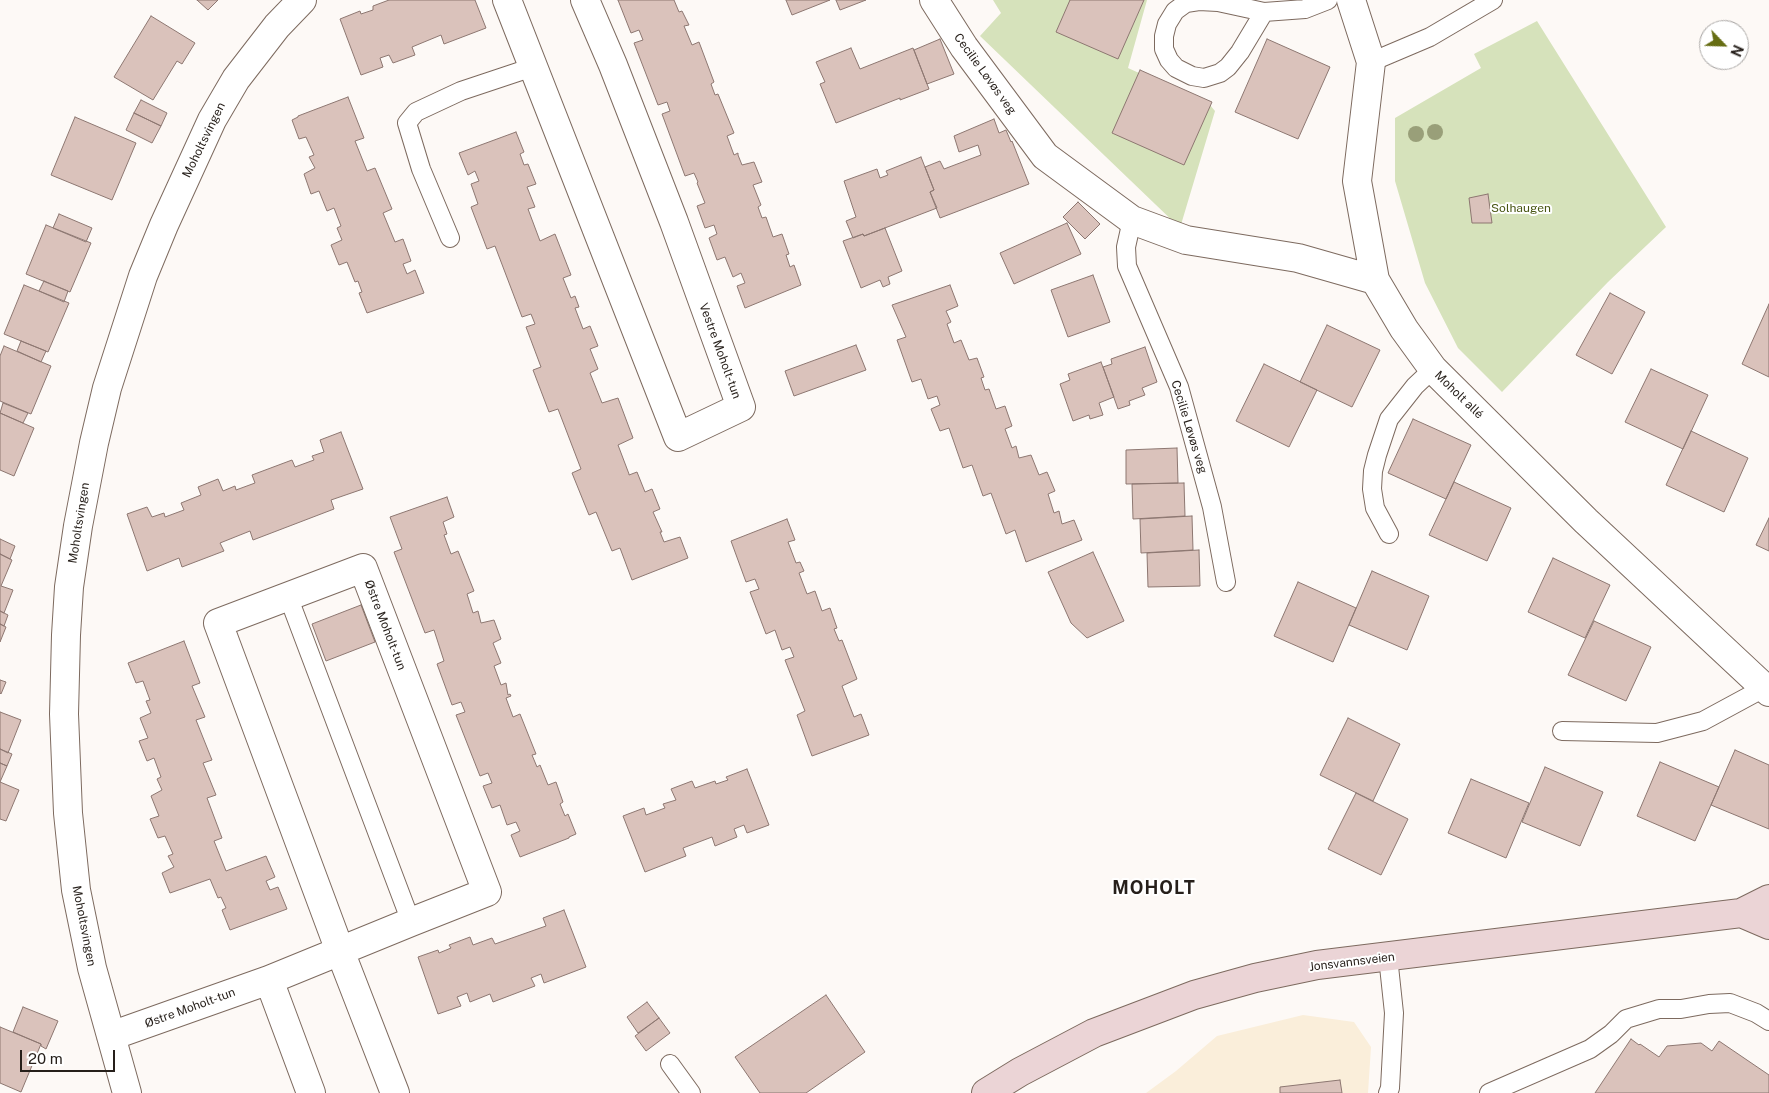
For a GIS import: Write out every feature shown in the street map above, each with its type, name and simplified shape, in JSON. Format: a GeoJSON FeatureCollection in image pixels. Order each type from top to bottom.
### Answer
{"type":"FeatureCollection","features":[{"type":"Feature","properties":{"kind":"street","name":"Moholtsvingen"},"geometry":{"type":"LineString","coordinates":[[127,1093],[92,968],[76,890],[68,812],[64,714],[66,635],[69,587],[78,526],[107,388],[143,276],[164,225],[212,120],[236,79],[277,26],[302,0]]}},
{"type":"Feature","properties":{"kind":"street","name":"Vestre Moholt-tun"},"geometry":{"type":"LineString","coordinates":[[507,0],[678,436],[740,408],[670,213],[613,65],[585,0]]}},
{"type":"Feature","properties":{"kind":"street","name":"Cecilie Løvøs veg"},"geometry":{"type":"LineString","coordinates":[[934,0],[964,47],[1044,156],[1132,220],[1186,240],[1298,258],[1375,280]]}},
{"type":"Feature","properties":{"kind":"street","name":"Moholt allé"},"geometry":{"type":"LineString","coordinates":[[1351,0],[1371,62],[1357,181],[1375,280],[1404,329],[1433,369],[1586,522],[1767,690]]}},
{"type":"Feature","properties":{"kind":"street","name":"Østre Moholt-tun"},"geometry":{"type":"LineString","coordinates":[[111,1036],[268,980],[340,951],[411,922],[487,892],[363,568],[218,623],[340,951],[395,1093]]}},
{"type":"Feature","properties":{"kind":"street","name":"Jonsvannsveien"},"geometry":{"type":"LineString","coordinates":[[986,1093],[1020,1072],[1094,1033],[1194,995],[1255,978],[1317,965],[1741,913],[1769,899]]}},
{"type":"Feature","properties":{"kind":"street"},"geometry":{"type":"LineString","coordinates":[[1741,913],[1769,925]]}},
{"type":"Feature","properties":{"kind":"street"},"geometry":{"type":"LineString","coordinates":[[268,980],[311,1093]]}},
{"type":"Feature","properties":{"kind":"lane"},"geometry":{"type":"LineString","coordinates":[[1264,12],[1240,52],[1228,67],[1220,73],[1204,78],[1192,76],[1176,68],[1169,60],[1164,49],[1164,36],[1175,11],[1186,3],[1199,1],[1218,2],[1264,12],[1305,8],[1328,0]]}},
{"type":"Feature","properties":{"kind":"lane"},"geometry":{"type":"LineString","coordinates":[[1371,62],[1430,37],[1492,0]]}},
{"type":"Feature","properties":{"kind":"lane"},"geometry":{"type":"LineString","coordinates":[[450,238],[420,169],[407,123],[416,112],[461,91],[533,67]]}},
{"type":"Feature","properties":{"kind":"lane","name":"Cecilie Løvøs veg"},"geometry":{"type":"LineString","coordinates":[[1132,220],[1126,247],[1127,266],[1179,387],[1212,507],[1226,582]]}},
{"type":"Feature","properties":{"kind":"lane"},"geometry":{"type":"LineString","coordinates":[[1389,534],[1375,508],[1372,489],[1373,471],[1377,455],[1389,419],[1415,386],[1433,369]]}},
{"type":"Feature","properties":{"kind":"lane"},"geometry":{"type":"LineString","coordinates":[[288,596],[411,922]]}},
{"type":"Feature","properties":{"kind":"lane"},"geometry":{"type":"LineString","coordinates":[[1562,731],[1657,733],[1703,721],[1767,690]]}},
{"type":"Feature","properties":{"kind":"lane"},"geometry":{"type":"LineString","coordinates":[[1388,957],[1394,1014],[1393,1091]]}},
{"type":"Feature","properties":{"kind":"lane"},"geometry":{"type":"LineString","coordinates":[[1489,1093],[1590,1049],[1611,1034],[1626,1019],[1659,1009],[1681,1009],[1709,1004],[1730,1004],[1756,1013],[1769,1021]]}},
{"type":"Feature","properties":{"kind":"lane"},"geometry":{"type":"LineString","coordinates":[[670,1064],[691,1093]]}},
{"type":"Feature","properties":{"kind":"shaded area"},"geometry":{"type":"Polygon","coordinates":[[[1303,1015],[1354,1022],[1371,1047],[1368,1093],[1146,1093],[1176,1071],[1217,1036],[1303,1015]]]}},
{"type":"Feature","properties":{"kind":"green space"},"geometry":{"type":"Polygon","coordinates":[[[993,0],[1147,0],[1128,68],[1210,105],[1215,111],[1180,228],[980,36],[1001,13],[993,0]]]}},
{"type":"Feature","properties":{"kind":"green space","name":"Solhaugen"},"geometry":{"type":"Polygon","coordinates":[[[1537,21],[1666,227],[1608,282],[1502,392],[1458,348],[1425,283],[1395,181],[1395,118],[1481,68],[1474,54],[1537,21]]]}},
{"type":"Feature","properties":{"kind":"building"},"geometry":{"type":"Polygon","coordinates":[[[197,0],[218,0],[208,10],[197,0]]]}},
{"type":"Feature","properties":{"kind":"building"},"geometry":{"type":"Polygon","coordinates":[[[389,0],[475,0],[486,28],[444,44],[441,35],[412,47],[415,55],[393,63],[389,55],[380,58],[383,67],[361,75],[340,19],[360,11],[361,14],[373,10],[373,6],[389,0]]]}},
{"type":"Feature","properties":{"kind":"building"},"geometry":{"type":"Polygon","coordinates":[[[618,0],[674,0],[679,12],[682,11],[689,25],[684,26],[692,45],[699,42],[714,82],[711,84],[715,95],[718,94],[734,133],[727,136],[734,155],[738,153],[742,165],[754,162],[762,182],[753,185],[761,205],[758,207],[762,218],[766,217],[773,237],[782,234],[789,254],[786,255],[790,267],[794,265],[801,285],[745,308],[737,286],[745,283],[741,273],[733,277],[725,257],[717,260],[709,238],[717,234],[714,225],[705,228],[697,206],[705,203],[698,182],[694,173],[685,176],[662,114],[670,111],[667,102],[658,105],[634,43],[643,40],[639,30],[631,33],[618,0]]]}},
{"type":"Feature","properties":{"kind":"building"},"geometry":{"type":"Polygon","coordinates":[[[786,0],[830,0],[792,15],[786,0]]]}},
{"type":"Feature","properties":{"kind":"building"},"geometry":{"type":"Polygon","coordinates":[[[836,0],[866,0],[840,10],[836,0]]]}},
{"type":"Feature","properties":{"kind":"building"},"geometry":{"type":"Polygon","coordinates":[[[1070,0],[1144,0],[1118,59],[1056,32],[1070,0]]]}},
{"type":"Feature","properties":{"kind":"building"},"geometry":{"type":"Polygon","coordinates":[[[151,16],[195,43],[182,64],[177,61],[153,100],[114,77],[151,16]]]}},
{"type":"Feature","properties":{"kind":"building"},"geometry":{"type":"Polygon","coordinates":[[[940,39],[954,74],[927,84],[914,50],[940,39]]]}},
{"type":"Feature","properties":{"kind":"building"},"geometry":{"type":"Polygon","coordinates":[[[1267,39],[1330,67],[1298,139],[1235,112],[1267,39]]]}},
{"type":"Feature","properties":{"kind":"building"},"geometry":{"type":"Polygon","coordinates":[[[851,48],[860,69],[913,48],[929,89],[900,100],[900,98],[836,123],[820,84],[825,82],[816,62],[851,48]]]}},
{"type":"Feature","properties":{"kind":"building"},"geometry":{"type":"Polygon","coordinates":[[[1140,70],[1212,102],[1184,165],[1112,133],[1140,70]]]}},
{"type":"Feature","properties":{"kind":"building"},"geometry":{"type":"Polygon","coordinates":[[[348,97],[364,138],[355,141],[367,171],[375,168],[392,209],[383,213],[395,242],[403,239],[411,261],[403,264],[407,274],[415,270],[424,293],[367,313],[359,293],[362,292],[358,281],[355,282],[347,262],[339,265],[331,245],[342,240],[337,228],[341,226],[334,208],[327,211],[319,191],[311,194],[304,174],[315,168],[309,157],[314,155],[306,137],[299,139],[292,120],[348,97]]]}},
{"type":"Feature","properties":{"kind":"building"},"geometry":{"type":"Polygon","coordinates":[[[141,100],[167,113],[161,126],[134,113],[141,100]]]}},
{"type":"Feature","properties":{"kind":"building"},"geometry":{"type":"Polygon","coordinates":[[[134,113],[161,126],[152,143],[126,130],[134,113]]]}},
{"type":"Feature","properties":{"kind":"building"},"geometry":{"type":"Polygon","coordinates":[[[75,117],[136,143],[112,200],[51,175],[75,117]]]}},
{"type":"Feature","properties":{"kind":"building"},"geometry":{"type":"Polygon","coordinates":[[[994,119],[999,133],[1006,130],[1012,141],[1029,184],[940,218],[930,192],[934,190],[925,167],[940,161],[944,169],[981,155],[978,145],[959,152],[954,136],[994,119]]]}},
{"type":"Feature","properties":{"kind":"building"},"geometry":{"type":"Polygon","coordinates":[[[516,132],[524,152],[520,154],[524,165],[528,164],[536,184],[527,187],[535,207],[528,209],[540,241],[555,234],[571,275],[563,278],[571,298],[575,296],[579,307],[575,308],[583,329],[590,326],[598,346],[590,349],[598,369],[590,373],[602,403],[618,398],[633,438],[618,445],[629,475],[637,472],[645,492],[652,489],[660,509],[653,512],[662,532],[660,532],[664,542],[680,537],[688,558],[632,580],[620,548],[612,551],[596,512],[589,515],[572,473],[581,469],[558,409],[549,412],[533,370],[541,367],[526,327],[535,324],[531,314],[522,317],[495,246],[487,249],[471,207],[478,204],[471,184],[479,181],[475,171],[468,175],[459,153],[516,132]]]}},
{"type":"Feature","properties":{"kind":"building"},"geometry":{"type":"Polygon","coordinates":[[[921,157],[934,190],[930,192],[937,208],[864,236],[863,234],[853,238],[846,221],[856,217],[844,181],[877,169],[880,178],[888,175],[886,171],[921,157]]]}},
{"type":"Feature","properties":{"kind":"building"},"geometry":{"type":"Polygon","coordinates":[[[1488,194],[1492,223],[1472,223],[1469,198],[1488,194]]]}},
{"type":"Feature","properties":{"kind":"building"},"geometry":{"type":"Polygon","coordinates":[[[1078,202],[1100,224],[1085,239],[1063,217],[1078,202]]]}},
{"type":"Feature","properties":{"kind":"building"},"geometry":{"type":"Polygon","coordinates":[[[59,214],[92,228],[86,242],[53,228],[59,214]]]}},
{"type":"Feature","properties":{"kind":"building"},"geometry":{"type":"Polygon","coordinates":[[[1067,223],[1081,254],[1014,284],[1000,253],[1067,223]]]}},
{"type":"Feature","properties":{"kind":"building"},"geometry":{"type":"Polygon","coordinates":[[[46,225],[91,243],[70,292],[26,274],[46,225]]]}},
{"type":"Feature","properties":{"kind":"building"},"geometry":{"type":"Polygon","coordinates":[[[885,228],[902,271],[888,277],[890,284],[883,287],[880,280],[861,288],[843,241],[885,228]]]}},
{"type":"Feature","properties":{"kind":"building"},"geometry":{"type":"Polygon","coordinates":[[[1093,275],[1110,322],[1068,337],[1051,290],[1093,275]]]}},
{"type":"Feature","properties":{"kind":"building"},"geometry":{"type":"Polygon","coordinates":[[[44,281],[68,291],[64,302],[39,291],[44,281]]]}},
{"type":"Feature","properties":{"kind":"building"},"geometry":{"type":"Polygon","coordinates":[[[24,285],[69,303],[48,352],[4,334],[24,285]]]}},
{"type":"Feature","properties":{"kind":"building"},"geometry":{"type":"Polygon","coordinates":[[[950,285],[958,306],[946,311],[951,322],[947,324],[954,343],[961,340],[969,360],[977,358],[984,377],[981,378],[985,390],[989,389],[996,409],[1005,406],[1012,426],[1005,429],[1012,448],[1016,446],[1019,458],[1031,455],[1039,475],[1047,472],[1055,491],[1048,494],[1054,513],[1059,511],[1062,524],[1074,520],[1082,540],[1026,562],[1015,530],[1006,534],[991,493],[983,496],[972,465],[963,468],[949,428],[940,431],[931,409],[940,405],[937,396],[928,399],[921,379],[912,382],[897,340],[906,337],[892,305],[950,285]]]}},
{"type":"Feature","properties":{"kind":"building"},"geometry":{"type":"Polygon","coordinates":[[[1610,293],[1645,312],[1612,374],[1576,355],[1610,293]]]}},
{"type":"Feature","properties":{"kind":"building"},"geometry":{"type":"Polygon","coordinates":[[[1769,304],[1769,377],[1742,364],[1769,304]]]}},
{"type":"Feature","properties":{"kind":"building"},"geometry":{"type":"Polygon","coordinates":[[[1327,325],[1380,350],[1352,407],[1300,382],[1327,325]]]}},
{"type":"Feature","properties":{"kind":"building"},"geometry":{"type":"Polygon","coordinates":[[[21,341],[46,351],[41,362],[17,351],[21,341]]]}},
{"type":"Feature","properties":{"kind":"building"},"geometry":{"type":"Polygon","coordinates":[[[856,345],[866,370],[794,396],[785,371],[856,345]]]}},
{"type":"Feature","properties":{"kind":"building"},"geometry":{"type":"Polygon","coordinates":[[[4,346],[51,366],[31,414],[0,401],[0,356],[4,346]]]}},
{"type":"Feature","properties":{"kind":"building"},"geometry":{"type":"Polygon","coordinates":[[[1145,347],[1157,382],[1142,388],[1145,395],[1129,401],[1130,405],[1118,409],[1103,367],[1112,364],[1111,359],[1145,347]]]}},
{"type":"Feature","properties":{"kind":"building"},"geometry":{"type":"Polygon","coordinates":[[[1101,362],[1114,397],[1099,403],[1103,415],[1090,419],[1089,415],[1073,421],[1060,384],[1070,380],[1068,374],[1101,362]]]}},
{"type":"Feature","properties":{"kind":"building"},"geometry":{"type":"Polygon","coordinates":[[[1264,364],[1317,390],[1289,447],[1236,421],[1264,364]]]}},
{"type":"Feature","properties":{"kind":"building"},"geometry":{"type":"Polygon","coordinates":[[[1651,369],[1708,395],[1683,449],[1625,422],[1651,369]]]}},
{"type":"Feature","properties":{"kind":"building"},"geometry":{"type":"Polygon","coordinates":[[[3,403],[28,413],[23,423],[0,413],[3,403]]]}},
{"type":"Feature","properties":{"kind":"building"},"geometry":{"type":"Polygon","coordinates":[[[0,413],[34,428],[14,476],[0,470],[0,413]]]}},
{"type":"Feature","properties":{"kind":"building"},"geometry":{"type":"Polygon","coordinates":[[[1413,419],[1471,445],[1446,499],[1388,473],[1413,419]]]}},
{"type":"Feature","properties":{"kind":"building"},"geometry":{"type":"Polygon","coordinates":[[[1691,431],[1748,458],[1724,512],[1666,485],[1691,431]]]}},
{"type":"Feature","properties":{"kind":"building"},"geometry":{"type":"Polygon","coordinates":[[[341,432],[363,489],[331,500],[334,509],[253,540],[250,531],[220,543],[224,551],[182,567],[179,558],[147,571],[127,514],[147,507],[152,517],[164,513],[165,517],[184,510],[181,503],[201,495],[198,487],[218,479],[223,491],[235,486],[236,490],[255,483],[252,475],[292,460],[295,467],[314,460],[312,456],[324,452],[320,440],[341,432]]]}},
{"type":"Feature","properties":{"kind":"building"},"geometry":{"type":"Polygon","coordinates":[[[1177,448],[1178,483],[1126,484],[1126,450],[1177,448]]]}},
{"type":"Feature","properties":{"kind":"building"},"geometry":{"type":"Polygon","coordinates":[[[1454,482],[1511,508],[1487,561],[1429,535],[1454,482]]]}},
{"type":"Feature","properties":{"kind":"building"},"geometry":{"type":"Polygon","coordinates":[[[1184,483],[1185,516],[1133,519],[1132,484],[1184,483]]]}},
{"type":"Feature","properties":{"kind":"building"},"geometry":{"type":"Polygon","coordinates":[[[447,497],[454,517],[443,522],[447,534],[444,535],[451,554],[458,551],[474,591],[467,594],[473,613],[478,611],[481,623],[494,620],[501,639],[493,643],[501,663],[494,666],[501,685],[506,683],[508,695],[510,694],[511,696],[506,698],[513,717],[520,714],[536,754],[532,755],[537,767],[540,765],[548,785],[556,782],[563,802],[560,804],[565,816],[568,814],[576,834],[520,857],[511,835],[520,831],[516,822],[507,825],[500,805],[492,808],[483,786],[492,783],[488,773],[480,776],[456,715],[465,712],[461,702],[452,705],[437,664],[444,661],[434,630],[425,633],[394,552],[402,549],[390,517],[447,497]]]}},
{"type":"Feature","properties":{"kind":"building"},"geometry":{"type":"Polygon","coordinates":[[[1192,516],[1193,550],[1141,553],[1140,519],[1192,516]]]}},
{"type":"Feature","properties":{"kind":"building"},"geometry":{"type":"Polygon","coordinates":[[[1769,518],[1769,551],[1756,545],[1769,518]]]}},
{"type":"Feature","properties":{"kind":"building"},"geometry":{"type":"Polygon","coordinates":[[[787,519],[795,540],[788,542],[796,563],[800,562],[804,571],[799,573],[807,594],[815,591],[822,611],[830,608],[837,628],[834,629],[839,641],[842,640],[857,679],[842,686],[854,717],[861,714],[869,735],[812,756],[797,715],[805,711],[785,660],[794,657],[790,647],[782,650],[775,630],[766,634],[750,592],[759,589],[755,579],[746,582],[731,541],[787,519]]]}},
{"type":"Feature","properties":{"kind":"building"},"geometry":{"type":"Polygon","coordinates":[[[0,539],[15,546],[10,559],[0,554],[0,539]]]}},
{"type":"Feature","properties":{"kind":"building"},"geometry":{"type":"Polygon","coordinates":[[[1199,550],[1200,586],[1148,587],[1147,553],[1199,550]]]}},
{"type":"Feature","properties":{"kind":"building"},"geometry":{"type":"Polygon","coordinates":[[[1093,552],[1124,621],[1087,638],[1071,623],[1048,572],[1093,552]]]}},
{"type":"Feature","properties":{"kind":"building"},"geometry":{"type":"Polygon","coordinates":[[[0,554],[12,560],[1,586],[13,590],[4,613],[0,611],[0,554]]]}},
{"type":"Feature","properties":{"kind":"building"},"geometry":{"type":"Polygon","coordinates":[[[1553,558],[1610,585],[1585,638],[1528,612],[1553,558]]]}},
{"type":"Feature","properties":{"kind":"building"},"geometry":{"type":"Polygon","coordinates":[[[1372,571],[1429,596],[1407,650],[1349,625],[1372,571]]]}},
{"type":"Feature","properties":{"kind":"building"},"geometry":{"type":"Polygon","coordinates":[[[1298,582],[1356,608],[1333,662],[1274,636],[1298,582]]]}},
{"type":"Feature","properties":{"kind":"building"},"geometry":{"type":"Polygon","coordinates":[[[361,605],[375,642],[326,661],[312,624],[361,605]]]}},
{"type":"Feature","properties":{"kind":"building"},"geometry":{"type":"Polygon","coordinates":[[[0,611],[8,615],[4,626],[0,624],[0,611]]]}},
{"type":"Feature","properties":{"kind":"building"},"geometry":{"type":"Polygon","coordinates":[[[1594,621],[1651,647],[1626,701],[1568,675],[1594,621]]]}},
{"type":"Feature","properties":{"kind":"building"},"geometry":{"type":"Polygon","coordinates":[[[0,624],[6,627],[0,642],[0,624]]]}},
{"type":"Feature","properties":{"kind":"building"},"geometry":{"type":"Polygon","coordinates":[[[184,641],[200,683],[192,686],[205,717],[196,720],[212,760],[203,763],[216,795],[207,798],[222,838],[214,841],[226,871],[266,856],[275,877],[266,881],[270,890],[278,887],[287,909],[230,930],[222,910],[226,908],[221,897],[218,898],[210,879],[170,893],[162,873],[174,867],[168,856],[173,854],[165,836],[158,838],[150,819],[159,816],[151,796],[162,790],[157,779],[161,777],[154,758],[147,761],[139,741],[148,738],[140,718],[151,713],[146,701],[150,700],[143,681],[136,683],[128,663],[184,641]]]}},
{"type":"Feature","properties":{"kind":"building"},"geometry":{"type":"Polygon","coordinates":[[[0,680],[6,682],[1,694],[0,693],[0,680]]]}},
{"type":"Feature","properties":{"kind":"building"},"geometry":{"type":"Polygon","coordinates":[[[0,712],[21,720],[8,753],[0,749],[0,712]]]}},
{"type":"Feature","properties":{"kind":"building"},"geometry":{"type":"Polygon","coordinates":[[[1348,718],[1400,744],[1373,801],[1320,775],[1348,718]]]}},
{"type":"Feature","properties":{"kind":"building"},"geometry":{"type":"Polygon","coordinates":[[[0,749],[12,754],[7,766],[0,763],[0,749]]]}},
{"type":"Feature","properties":{"kind":"building"},"geometry":{"type":"Polygon","coordinates":[[[1735,750],[1769,765],[1769,829],[1711,805],[1735,750]]]}},
{"type":"Feature","properties":{"kind":"building"},"geometry":{"type":"Polygon","coordinates":[[[1660,762],[1719,787],[1695,841],[1637,816],[1660,762]]]}},
{"type":"Feature","properties":{"kind":"building"},"geometry":{"type":"Polygon","coordinates":[[[0,763],[7,766],[0,782],[0,763]]]}},
{"type":"Feature","properties":{"kind":"building"},"geometry":{"type":"Polygon","coordinates":[[[1545,767],[1603,792],[1580,846],[1522,822],[1545,767]]]}},
{"type":"Feature","properties":{"kind":"building"},"geometry":{"type":"Polygon","coordinates":[[[747,769],[769,825],[747,833],[744,825],[734,829],[737,837],[715,846],[712,837],[683,848],[686,856],[645,872],[623,816],[644,808],[646,815],[665,808],[663,804],[676,800],[671,789],[692,781],[695,788],[715,781],[716,784],[728,780],[726,777],[747,769]]]}},
{"type":"Feature","properties":{"kind":"building"},"geometry":{"type":"Polygon","coordinates":[[[1471,779],[1529,803],[1506,858],[1448,833],[1471,779]]]}},
{"type":"Feature","properties":{"kind":"building"},"geometry":{"type":"Polygon","coordinates":[[[0,782],[19,790],[6,821],[0,819],[0,782]]]}},
{"type":"Feature","properties":{"kind":"building"},"geometry":{"type":"Polygon","coordinates":[[[1356,793],[1408,819],[1381,875],[1328,849],[1356,793]]]}},
{"type":"Feature","properties":{"kind":"building"},"geometry":{"type":"Polygon","coordinates":[[[564,910],[586,967],[544,983],[541,974],[531,978],[535,986],[493,1002],[490,994],[470,1002],[467,993],[457,997],[461,1006],[438,1014],[418,957],[438,950],[439,953],[451,948],[449,945],[470,937],[473,945],[492,938],[495,944],[546,926],[543,918],[564,910]]]}},
{"type":"Feature","properties":{"kind":"building"},"geometry":{"type":"Polygon","coordinates":[[[826,995],[865,1052],[806,1093],[760,1093],[735,1057],[826,995]]]}},
{"type":"Feature","properties":{"kind":"building"},"geometry":{"type":"Polygon","coordinates":[[[647,1002],[659,1018],[638,1033],[627,1017],[647,1002]]]}},
{"type":"Feature","properties":{"kind":"building"},"geometry":{"type":"Polygon","coordinates":[[[23,1007],[58,1021],[46,1049],[41,1044],[13,1032],[23,1007]]]}},
{"type":"Feature","properties":{"kind":"building"},"geometry":{"type":"Polygon","coordinates":[[[659,1018],[670,1033],[646,1051],[635,1036],[659,1018]]]}},
{"type":"Feature","properties":{"kind":"building"},"geometry":{"type":"Polygon","coordinates":[[[0,1027],[41,1044],[21,1092],[0,1083],[0,1027]]]}},
{"type":"Feature","properties":{"kind":"building"},"geometry":{"type":"Polygon","coordinates":[[[1631,1039],[1659,1057],[1667,1046],[1701,1043],[1712,1051],[1719,1041],[1769,1075],[1769,1093],[1595,1093],[1631,1039]]]}},
{"type":"Feature","properties":{"kind":"building"},"geometry":{"type":"Polygon","coordinates":[[[1340,1080],[1342,1093],[1280,1093],[1280,1087],[1340,1080]]]}},
{"type":"Feature","properties":{"kind":"district","name":"MOHOLT"},"geometry":{"type":"Point","coordinates":[1154,888]}}]}
